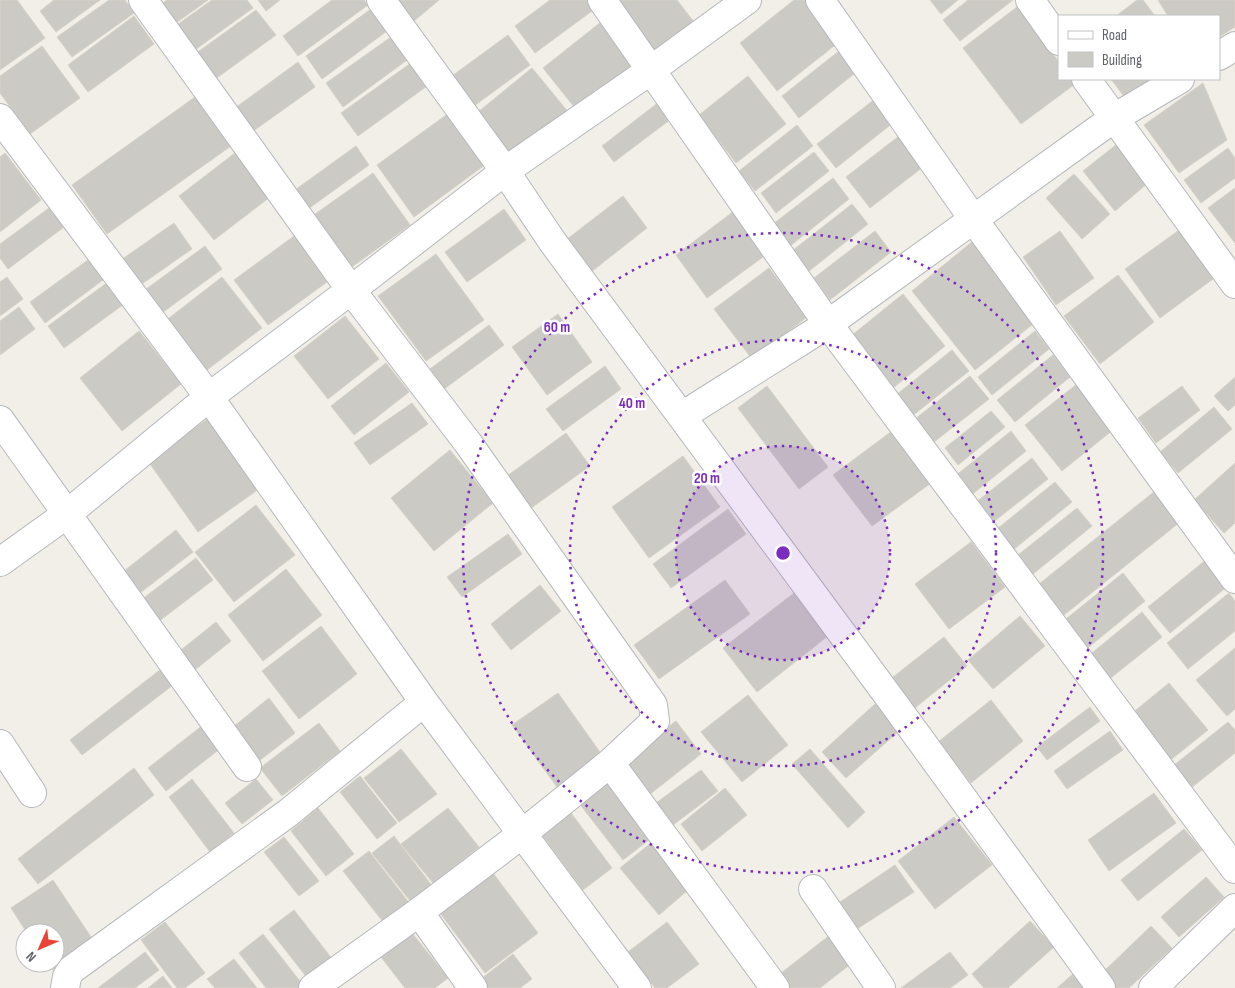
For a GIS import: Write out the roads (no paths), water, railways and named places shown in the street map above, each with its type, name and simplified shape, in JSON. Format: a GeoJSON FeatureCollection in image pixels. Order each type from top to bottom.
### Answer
{"type":"FeatureCollection","features":[{"type":"Feature","properties":{"kind":"street"},"geometry":{"type":"LineString","coordinates":[[143,0],[351,290],[468,443],[652,705],[655,721],[610,763],[522,834],[419,912],[313,988]]}},
{"type":"Feature","properties":{"kind":"street"},"geometry":{"type":"LineString","coordinates":[[381,0],[505,171],[552,241],[1101,988]]}},
{"type":"Feature","properties":{"kind":"street"},"geometry":{"type":"LineString","coordinates":[[602,0],[828,324],[1235,869]]}},
{"type":"Feature","properties":{"kind":"street"},"geometry":{"type":"LineString","coordinates":[[0,562],[67,514],[209,396],[351,290],[505,171],[651,70],[747,0]]}},
{"type":"Feature","properties":{"kind":"street"},"geometry":{"type":"LineString","coordinates":[[820,0],[974,220],[1235,579]]}},
{"type":"Feature","properties":{"kind":"street"},"geometry":{"type":"LineString","coordinates":[[1030,0],[1058,40]]}},
{"type":"Feature","properties":{"kind":"street"},"geometry":{"type":"LineString","coordinates":[[1220,55],[1235,46]]}},
{"type":"Feature","properties":{"kind":"street"},"geometry":{"type":"LineString","coordinates":[[1087,80],[1235,284]]}},
{"type":"Feature","properties":{"kind":"street"},"geometry":{"type":"LineString","coordinates":[[682,416],[828,324],[1114,118],[1178,80]]}},
{"type":"Feature","properties":{"kind":"street"},"geometry":{"type":"LineString","coordinates":[[0,118],[209,396],[424,702],[637,988]]}},
{"type":"Feature","properties":{"kind":"street"},"geometry":{"type":"LineString","coordinates":[[0,420],[247,767]]}},
{"type":"Feature","properties":{"kind":"street"},"geometry":{"type":"LineString","coordinates":[[65,988],[67,977],[71,970],[288,813],[424,702]]}},
{"type":"Feature","properties":{"kind":"street"},"geometry":{"type":"LineString","coordinates":[[0,744],[32,793]]}},
{"type":"Feature","properties":{"kind":"street"},"geometry":{"type":"LineString","coordinates":[[610,763],[775,988]]}},
{"type":"Feature","properties":{"kind":"street"},"geometry":{"type":"LineString","coordinates":[[813,889],[881,988]]}},
{"type":"Feature","properties":{"kind":"street"},"geometry":{"type":"LineString","coordinates":[[1154,988],[1235,908]]}},
{"type":"Feature","properties":{"kind":"street"},"geometry":{"type":"LineString","coordinates":[[419,912],[472,988]]}}]}
